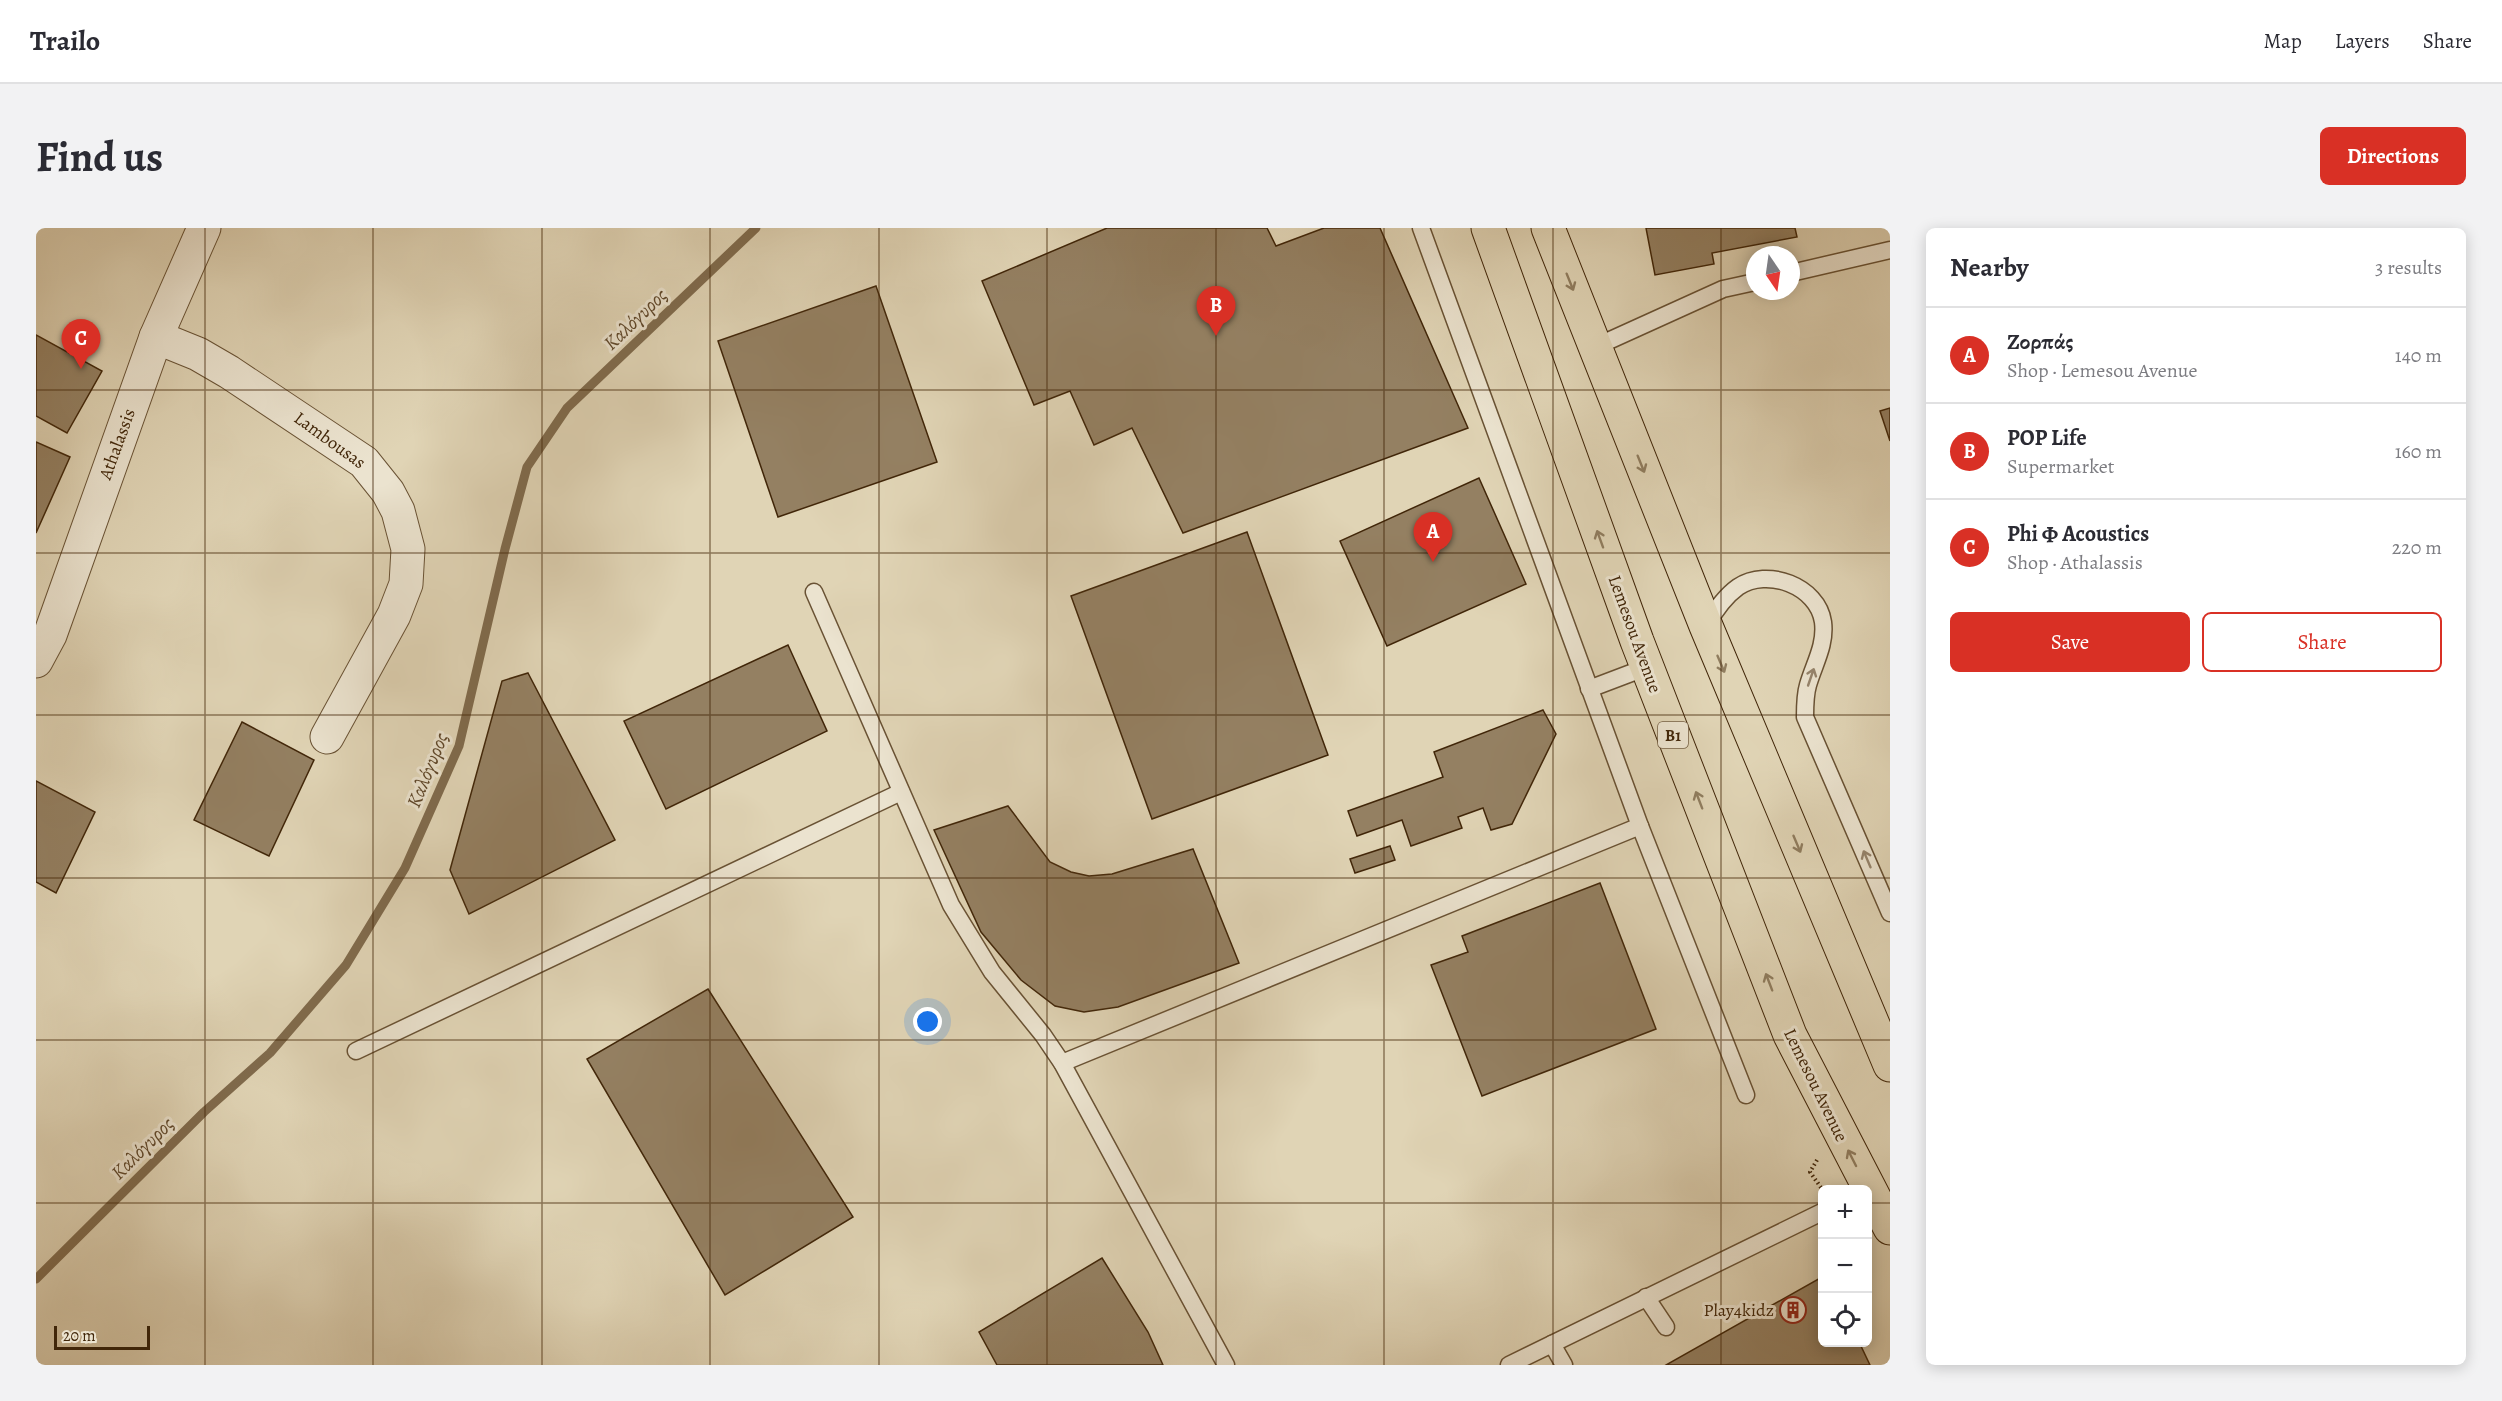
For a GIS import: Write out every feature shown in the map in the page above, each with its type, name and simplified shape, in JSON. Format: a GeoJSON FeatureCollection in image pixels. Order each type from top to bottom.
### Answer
{"type":"FeatureCollection","features":[{"type":"Feature","properties":{"kind":"main road","name":"Lemesou Avenue"},"geometry":{"type":"LineString","coordinates":[[1488,228],[1647,667],[1790,1035],[1866,1185]]}},
{"type":"Feature","properties":{"kind":"main road"},"geometry":{"type":"LineString","coordinates":[[1548,228],[1706,626],[1890,1065]]}},
{"type":"Feature","properties":{"kind":"main road","name":"Lemesou Avenue"},"geometry":{"type":"LineString","coordinates":[[1872,1196],[1890,1228]]}},
{"type":"Feature","properties":{"kind":"street","name":"Athalassis"},"geometry":{"type":"LineString","coordinates":[[36,661],[53,626],[156,337],[204,228]]}},
{"type":"Feature","properties":{"kind":"street","name":"Lambousas"},"geometry":{"type":"LineString","coordinates":[[156,337],[198,354],[229,372],[364,462],[388,492],[398,511],[408,549],[406,584],[394,615],[327,737]]}},
{"type":"Feature","properties":{"kind":"lane"},"geometry":{"type":"LineString","coordinates":[[1421,228],[1640,826],[1746,1095]]}},
{"type":"Feature","properties":{"kind":"lane"},"geometry":{"type":"LineString","coordinates":[[1800,271],[1890,250]]}},
{"type":"Feature","properties":{"kind":"lane"},"geometry":{"type":"LineString","coordinates":[[1595,347],[1723,290],[1746,284]]}},
{"type":"Feature","properties":{"kind":"lane"},"geometry":{"type":"LineString","coordinates":[[1706,626],[1722,603],[1739,586],[1750,582],[1774,580],[1793,585],[1804,591],[1819,610],[1823,622],[1823,637],[1805,697],[1805,717],[1890,913]]}},
{"type":"Feature","properties":{"kind":"lane"},"geometry":{"type":"LineString","coordinates":[[814,592],[963,928],[992,972],[1043,1035],[1062,1063],[1226,1365]]}},
{"type":"Feature","properties":{"kind":"lane"},"geometry":{"type":"LineString","coordinates":[[1589,689],[1647,667]]}},
{"type":"Feature","properties":{"kind":"lane"},"geometry":{"type":"LineString","coordinates":[[356,1051],[901,792]]}},
{"type":"Feature","properties":{"kind":"lane"},"geometry":{"type":"LineString","coordinates":[[1062,1063],[1640,826]]}},
{"type":"Feature","properties":{"kind":"lane"},"geometry":{"type":"LineString","coordinates":[[1509,1365],[1818,1214]]}},
{"type":"Feature","properties":{"kind":"lane"},"geometry":{"type":"LineString","coordinates":[[1646,1297],[1666,1327]]}},
{"type":"Feature","properties":{"kind":"lane"},"geometry":{"type":"LineString","coordinates":[[1552,1344],[1564,1365]]}},
{"type":"Feature","properties":{"kind":"building"},"geometry":{"type":"Polygon","coordinates":[[[1107,228],[1267,228],[1276,246],[1324,228],[1380,228],[1468,428],[1183,533],[1132,428],[1094,445],[1070,391],[1034,405],[982,281],[1107,228]]]}},
{"type":"Feature","properties":{"kind":"building"},"geometry":{"type":"Polygon","coordinates":[[[1646,228],[1795,228],[1797,237],[1712,253],[1714,264],[1655,275],[1646,228]]]}},
{"type":"Feature","properties":{"kind":"building"},"geometry":{"type":"Polygon","coordinates":[[[876,286],[937,462],[778,517],[718,341],[876,286]]]}},
{"type":"Feature","properties":{"kind":"building"},"geometry":{"type":"Polygon","coordinates":[[[36,335],[102,371],[67,433],[36,416],[36,335]]]}},
{"type":"Feature","properties":{"kind":"building"},"geometry":{"type":"Polygon","coordinates":[[[1890,408],[1890,441],[1880,411],[1890,408]]]}},
{"type":"Feature","properties":{"kind":"building"},"geometry":{"type":"Polygon","coordinates":[[[36,442],[70,457],[36,533],[36,442]]]}},
{"type":"Feature","properties":{"kind":"building"},"geometry":{"type":"Polygon","coordinates":[[[1479,478],[1526,584],[1387,646],[1340,541],[1479,478]]]}},
{"type":"Feature","properties":{"kind":"building"},"geometry":{"type":"Polygon","coordinates":[[[1247,532],[1328,755],[1152,819],[1071,596],[1247,532]]]}},
{"type":"Feature","properties":{"kind":"building"},"geometry":{"type":"Polygon","coordinates":[[[788,645],[827,731],[666,809],[624,721],[788,645]]]}},
{"type":"Feature","properties":{"kind":"building"},"geometry":{"type":"Polygon","coordinates":[[[528,673],[615,840],[469,914],[450,870],[502,681],[528,673]]]}},
{"type":"Feature","properties":{"kind":"building"},"geometry":{"type":"Polygon","coordinates":[[[1543,710],[1556,734],[1512,824],[1491,830],[1483,808],[1458,817],[1462,828],[1411,846],[1402,820],[1357,836],[1348,811],[1443,777],[1434,752],[1543,710]]]}},
{"type":"Feature","properties":{"kind":"building"},"geometry":{"type":"Polygon","coordinates":[[[242,722],[314,760],[269,856],[194,820],[242,722]]]}},
{"type":"Feature","properties":{"kind":"building"},"geometry":{"type":"Polygon","coordinates":[[[36,781],[95,812],[56,893],[36,882],[36,781]]]}},
{"type":"Feature","properties":{"kind":"building"},"geometry":{"type":"Polygon","coordinates":[[[1008,806],[1050,862],[1071,872],[1089,876],[1112,874],[1193,849],[1239,963],[1118,1007],[1084,1012],[1055,1006],[1021,980],[981,932],[934,830],[1008,806]]]}},
{"type":"Feature","properties":{"kind":"building"},"geometry":{"type":"Polygon","coordinates":[[[1390,846],[1395,860],[1355,873],[1350,859],[1390,846]]]}},
{"type":"Feature","properties":{"kind":"building"},"geometry":{"type":"Polygon","coordinates":[[[1600,883],[1656,1029],[1482,1096],[1431,965],[1468,952],[1462,936],[1600,883]]]}},
{"type":"Feature","properties":{"kind":"building"},"geometry":{"type":"Polygon","coordinates":[[[708,989],[853,1217],[725,1295],[587,1059],[708,989]]]}},
{"type":"Feature","properties":{"kind":"building"},"geometry":{"type":"Polygon","coordinates":[[[1102,1258],[1148,1332],[1163,1365],[997,1365],[979,1332],[1102,1258]]]}},
{"type":"Feature","properties":{"kind":"building","name":"Play4kidz"},"geometry":{"type":"Polygon","coordinates":[[[1818,1279],[1818,1347],[1861,1347],[1870,1365],[1666,1365],[1818,1279]]]}},
{"type":"Feature","properties":{"kind":"waterway","name":"Καλόγυρος"},"geometry":{"type":"LineString","coordinates":[[36,1279],[204,1112],[270,1053],[346,965],[405,868],[459,746],[505,549],[527,467],[567,408],[756,228]]}},
{"type":"Feature","properties":{"kind":"place","name":"POP Life"},"geometry":{"type":"Point","coordinates":[1216,336]}},
{"type":"Feature","properties":{"kind":"place","name":"Phi Φ Acoustics"},"geometry":{"type":"Point","coordinates":[81,369]}},
{"type":"Feature","properties":{"kind":"place","name":"Ζορπάς"},"geometry":{"type":"Point","coordinates":[1433,562]}},
{"type":"Feature","properties":{"kind":"place","name":"Play4kidz"},"geometry":{"type":"Point","coordinates":[1793,1310]}}]}
